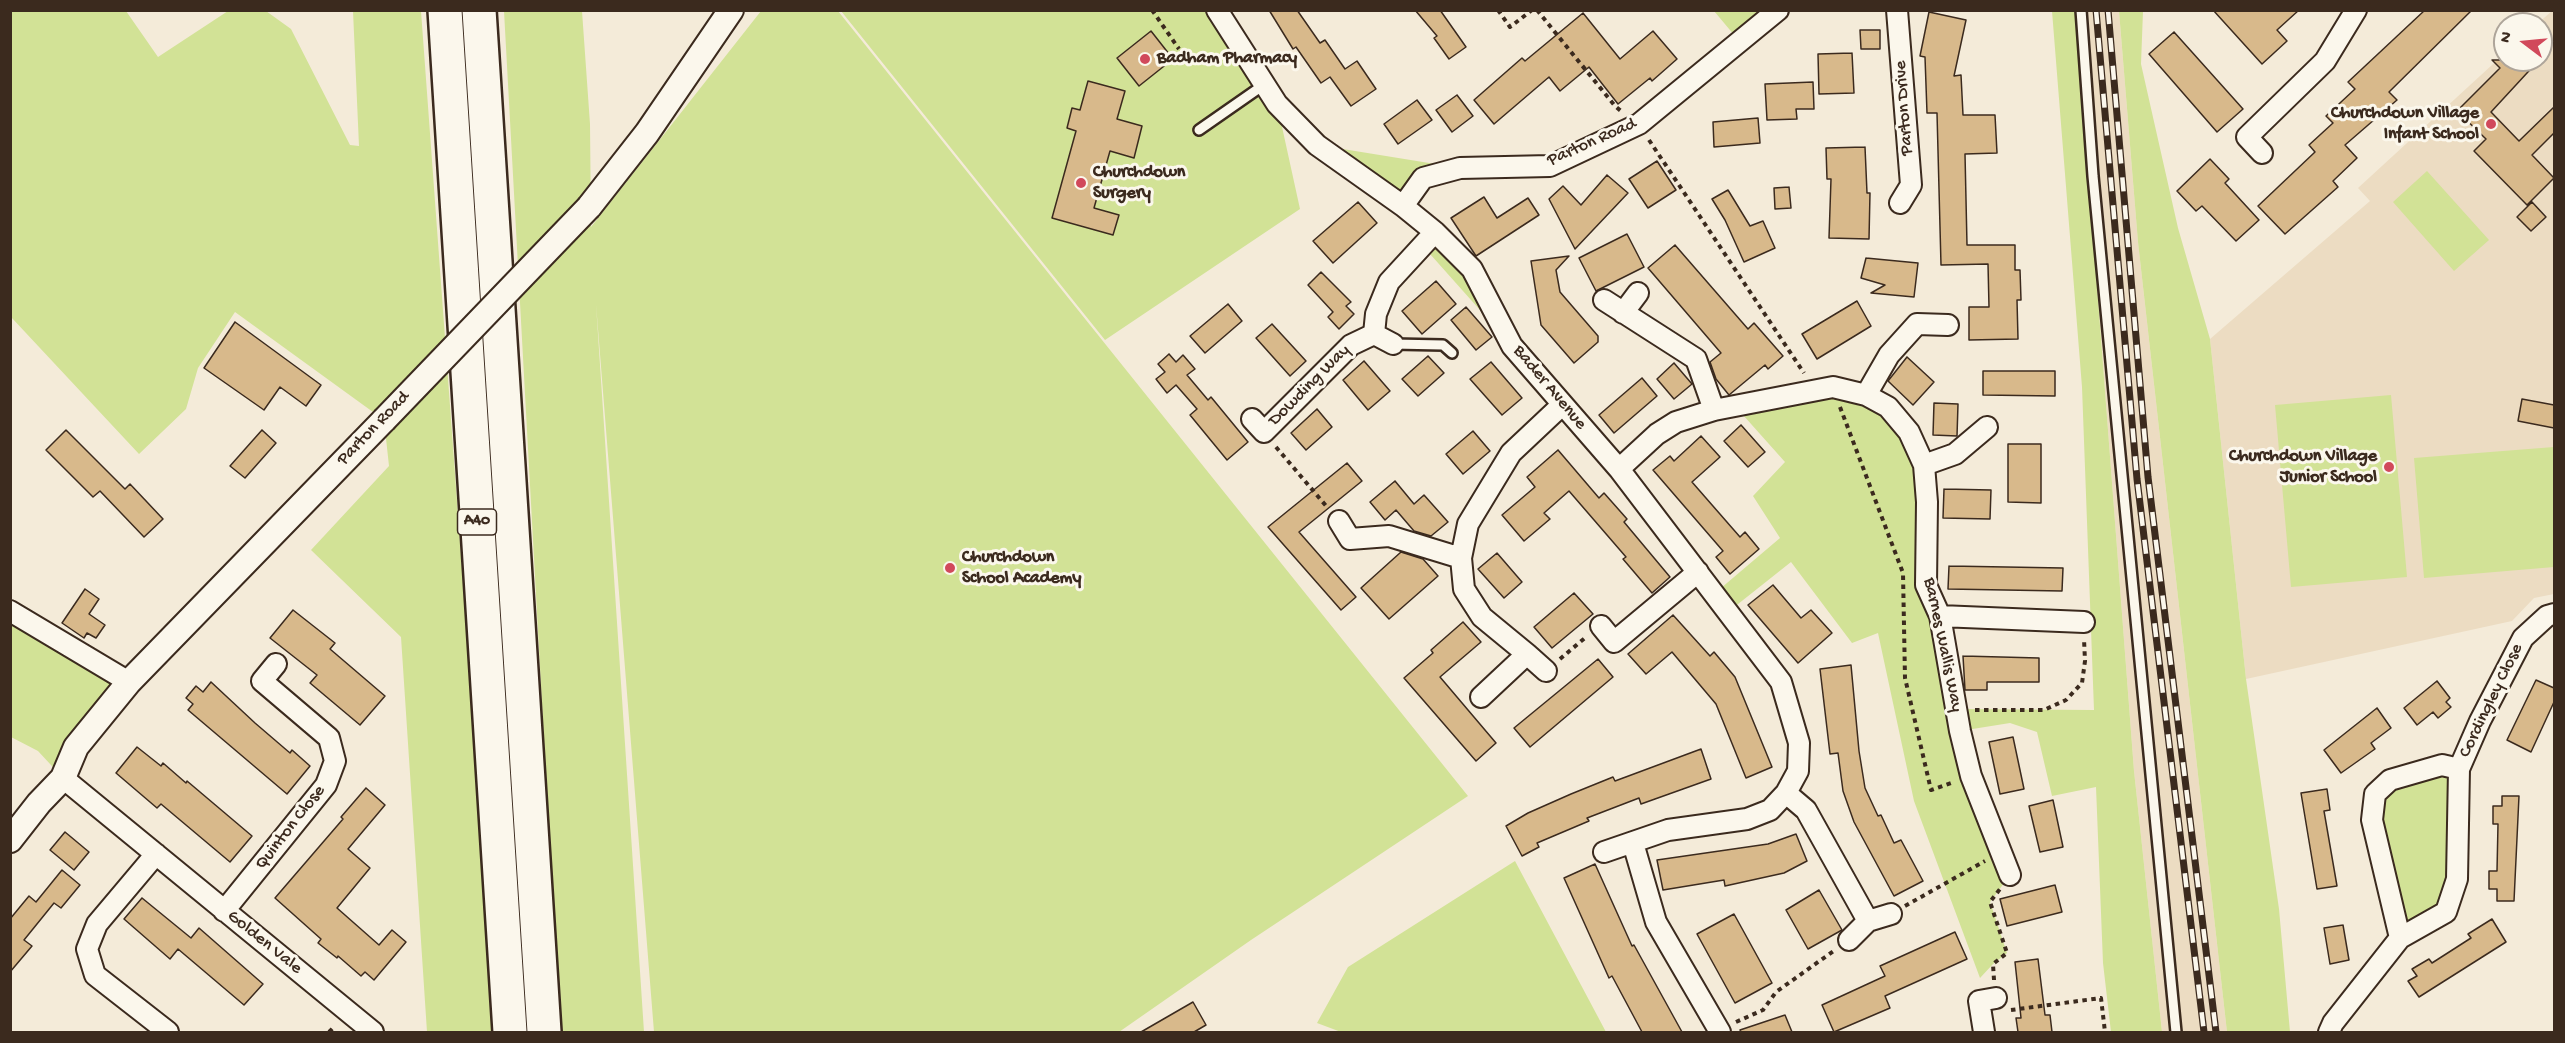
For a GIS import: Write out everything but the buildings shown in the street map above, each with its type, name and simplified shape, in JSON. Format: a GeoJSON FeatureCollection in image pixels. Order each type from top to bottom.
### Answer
{"type":"FeatureCollection","features":[{"type":"Feature","properties":{"kind":"highway","name":"A40"},"geometry":{"type":"LineString","coordinates":[[445,10],[510,1032]]}},
{"type":"Feature","properties":{"kind":"highway","name":"A40"},"geometry":{"type":"LineString","coordinates":[[479,10],[544,1032]]}},
{"type":"Feature","properties":{"kind":"street","name":"Parton Road"},"geometry":{"type":"LineString","coordinates":[[10,840],[39,802],[63,778],[76,747],[129,682],[589,207],[647,134],[731,10]]}},
{"type":"Feature","properties":{"kind":"street"},"geometry":{"type":"LineString","coordinates":[[1217,10],[1277,104],[1317,145],[1403,206]]}},
{"type":"Feature","properties":{"kind":"street","name":"Parton Road"},"geometry":{"type":"LineString","coordinates":[[1403,206],[1423,178],[1460,168],[1550,166],[1639,124],[1778,10]]}},
{"type":"Feature","properties":{"kind":"street","name":"Parton Drive"},"geometry":{"type":"LineString","coordinates":[[1897,10],[1911,185],[1900,203]]}},
{"type":"Feature","properties":{"kind":"street"},"geometry":{"type":"LineString","coordinates":[[2262,153],[2247,137],[2325,61],[2356,10]]}},
{"type":"Feature","properties":{"kind":"street","name":"Bader Avenue"},"geometry":{"type":"LineString","coordinates":[[1403,206],[1472,269],[1512,346],[1619,469],[1781,682],[1799,743],[1797,771],[1786,793],[1770,810],[1747,819],[1668,830],[1604,852]]}},
{"type":"Feature","properties":{"kind":"street"},"geometry":{"type":"LineString","coordinates":[[1393,344],[1374,334],[1376,314],[1389,282],[1434,232]]}},
{"type":"Feature","properties":{"kind":"street"},"geometry":{"type":"LineString","coordinates":[[1623,313],[1638,293]]}},
{"type":"Feature","properties":{"kind":"street"},"geometry":{"type":"LineString","coordinates":[[1604,300],[1696,359],[1713,410]]}},
{"type":"Feature","properties":{"kind":"street"},"geometry":{"type":"LineString","coordinates":[[1866,395],[1889,355],[1917,324],[1948,325]]}},
{"type":"Feature","properties":{"kind":"street","name":"Dowding Way"},"geometry":{"type":"LineString","coordinates":[[1258,426],[1351,345],[1374,334]]}},
{"type":"Feature","properties":{"kind":"street","name":"Barnes Wallis Way"},"geometry":{"type":"LineString","coordinates":[[1619,469],[1657,434],[1677,422],[1713,410],[1824,388],[1866,395],[1888,407],[1909,432],[1924,465],[1927,502],[1926,585],[1940,616],[1956,710],[1971,776],[2010,875]]}},
{"type":"Feature","properties":{"kind":"street"},"geometry":{"type":"LineString","coordinates":[[1546,671],[1482,617],[1464,589],[1461,558],[1468,524],[1511,453],[1562,405]]}},
{"type":"Feature","properties":{"kind":"street"},"geometry":{"type":"LineString","coordinates":[[1924,465],[1955,454],[1987,427]]}},
{"type":"Feature","properties":{"kind":"street"},"geometry":{"type":"LineString","coordinates":[[1339,521],[1352,547],[1389,536],[1461,558]]}},
{"type":"Feature","properties":{"kind":"street"},"geometry":{"type":"LineString","coordinates":[[1601,626],[1614,642],[1698,572]]}},
{"type":"Feature","properties":{"kind":"street"},"geometry":{"type":"LineString","coordinates":[[10,611],[129,682]]}},
{"type":"Feature","properties":{"kind":"street","name":"Cordingley Close"},"geometry":{"type":"LineString","coordinates":[[2329,1032],[2332,1023],[2400,938],[2446,912],[2457,879],[2459,769],[2480,721],[2523,638],[2547,616],[2554,614]]}},
{"type":"Feature","properties":{"kind":"street"},"geometry":{"type":"LineString","coordinates":[[1940,616],[2084,622]]}},
{"type":"Feature","properties":{"kind":"street"},"geometry":{"type":"LineString","coordinates":[[1481,697],[1527,654]]}},
{"type":"Feature","properties":{"kind":"street","name":"Quinton Close"},"geometry":{"type":"LineString","coordinates":[[224,911],[326,785],[335,761],[329,738],[262,681],[276,664]]}},
{"type":"Feature","properties":{"kind":"street","name":"Cordingley Close"},"geometry":{"type":"LineString","coordinates":[[2400,938],[2372,820],[2375,794],[2390,780],[2442,765],[2459,769]]}},
{"type":"Feature","properties":{"kind":"street","name":"Golden Vale"},"geometry":{"type":"LineString","coordinates":[[63,778],[373,1032]]}},
{"type":"Feature","properties":{"kind":"street"},"geometry":{"type":"LineString","coordinates":[[1786,793],[1806,810],[1868,921]]}},
{"type":"Feature","properties":{"kind":"street"},"geometry":{"type":"LineString","coordinates":[[1633,843],[1656,922],[1719,1031]]}},
{"type":"Feature","properties":{"kind":"street"},"geometry":{"type":"LineString","coordinates":[[156,854],[97,924],[87,949],[96,975],[168,1032]]}},
{"type":"Feature","properties":{"kind":"street"},"geometry":{"type":"LineString","coordinates":[[1849,940],[1868,921],[1891,914]]}},
{"type":"Feature","properties":{"kind":"street"},"geometry":{"type":"LineString","coordinates":[[1982,1023],[1979,1001],[1996,998]]}},
{"type":"Feature","properties":{"kind":"lane"},"geometry":{"type":"LineString","coordinates":[[2081,10],[2094,188],[2176,1032]]}},
{"type":"Feature","properties":{"kind":"lane"},"geometry":{"type":"LineString","coordinates":[[1199,130],[1265,84]]}},
{"type":"Feature","properties":{"kind":"lane"},"geometry":{"type":"LineString","coordinates":[[1393,344],[1443,345],[1452,353]]}},
{"type":"Feature","properties":{"kind":"path"},"geometry":{"type":"LineString","coordinates":[[1152,10],[1179,49]]}},
{"type":"Feature","properties":{"kind":"path"},"geometry":{"type":"LineString","coordinates":[[1498,10],[1510,27],[1532,10]]}},
{"type":"Feature","properties":{"kind":"path"},"geometry":{"type":"LineString","coordinates":[[1537,10],[1614,106],[1639,124],[1824,388],[1904,573],[1905,678],[1931,790],[1971,776]]}},
{"type":"Feature","properties":{"kind":"path"},"geometry":{"type":"LineString","coordinates":[[1258,426],[1339,521]]}},
{"type":"Feature","properties":{"kind":"path"},"geometry":{"type":"LineString","coordinates":[[1956,710],[2044,710],[2066,700],[2082,683],[2085,661],[2084,622]]}},
{"type":"Feature","properties":{"kind":"path"},"geometry":{"type":"LineString","coordinates":[[1546,671],[1601,626]]}},
{"type":"Feature","properties":{"kind":"path"},"geometry":{"type":"LineString","coordinates":[[1891,914],[1948,880],[2002,852]]}},
{"type":"Feature","properties":{"kind":"path"},"geometry":{"type":"LineString","coordinates":[[1996,998],[1993,964],[2007,953],[1990,902],[2010,875]]}},
{"type":"Feature","properties":{"kind":"path"},"geometry":{"type":"LineString","coordinates":[[1719,1031],[1763,1010],[1776,992],[1849,940]]}},
{"type":"Feature","properties":{"kind":"path"},"geometry":{"type":"LineString","coordinates":[[1982,1023],[2101,998],[2105,1032]]}},
{"type":"Feature","properties":{"kind":"shaded area"},"geometry":{"type":"Polygon","coordinates":[[[2076,11],[2119,11],[2138,242],[2227,1032],[2162,1032],[2134,771],[2076,11]]]}},
{"type":"Feature","properties":{"kind":"shaded area","name":"Churchdown Village Junior School"},"geometry":{"type":"Polygon","coordinates":[[[2554,11],[2554,594],[2534,598],[2512,621],[2246,679],[2210,339],[2370,201],[2358,188],[2493,64],[2493,72],[2553,72],[2553,12],[2551,12],[2554,11]]]}},
{"type":"Feature","properties":{"kind":"green space"},"geometry":{"type":"Polygon","coordinates":[[[11,11],[126,11],[158,57],[228,11],[266,11],[291,29],[350,145],[359,146],[353,11],[421,11],[496,1032],[427,1032],[401,637],[311,550],[389,466],[384,420],[235,312],[198,368],[186,409],[139,454],[11,317],[11,11]]]}},
{"type":"Feature","properties":{"kind":"green space","name":"Churchdown School Academy"},"geometry":{"type":"Polygon","coordinates":[[[504,11],[582,11],[590,124],[591,227],[761,11],[838,11],[1468,796],[1251,940],[1119,1032],[654,1032],[596,304],[644,1032],[560,1032],[504,11]]]}},
{"type":"Feature","properties":{"kind":"green space"},"geometry":{"type":"Polygon","coordinates":[[[841,11],[1217,11],[1277,104],[1300,209],[1105,340],[841,11]]]}},
{"type":"Feature","properties":{"kind":"green space"},"geometry":{"type":"Polygon","coordinates":[[[1714,11],[1778,11],[1740,42],[1714,11]]]}},
{"type":"Feature","properties":{"kind":"green space"},"geometry":{"type":"Polygon","coordinates":[[[2052,11],[2076,11],[2134,771],[2162,1032],[2111,1032],[2103,963],[2096,787],[2052,796],[2037,732],[2010,723],[1960,731],[2010,875],[1990,902],[2007,953],[1980,978],[1914,801],[1878,633],[1852,643],[1791,562],[1728,612],[1714,594],[1780,538],[1753,496],[1785,462],[1735,406],[1802,394],[1866,395],[1924,465],[1926,585],[1956,709],[2094,710],[2082,387],[2052,11]]]}},
{"type":"Feature","properties":{"kind":"green space"},"geometry":{"type":"Polygon","coordinates":[[[2119,11],[2143,11],[2141,64],[2178,228],[2210,339],[2246,679],[2279,909],[2290,1032],[2227,1032],[2138,242],[2119,11]]]}},
{"type":"Feature","properties":{"kind":"green space"},"geometry":{"type":"Polygon","coordinates":[[[1318,145],[1460,168],[1423,178],[1403,206],[1318,145]]]}},
{"type":"Feature","properties":{"kind":"green space"},"geometry":{"type":"Polygon","coordinates":[[[2427,171],[2489,240],[2454,271],[2393,202],[2427,171]]]}},
{"type":"Feature","properties":{"kind":"green space"},"geometry":{"type":"Polygon","coordinates":[[[1435,232],[1472,269],[1512,346],[1422,245],[1435,232]]]}},
{"type":"Feature","properties":{"kind":"green space"},"geometry":{"type":"Polygon","coordinates":[[[2391,395],[2407,577],[2291,587],[2275,405],[2391,395]]]}},
{"type":"Feature","properties":{"kind":"green space"},"geometry":{"type":"Polygon","coordinates":[[[2554,447],[2554,567],[2424,578],[2414,458],[2554,447]]]}},
{"type":"Feature","properties":{"kind":"green space"},"geometry":{"type":"Polygon","coordinates":[[[10,611],[129,682],[63,778],[38,751],[11,737],[10,611]]]}},
{"type":"Feature","properties":{"kind":"green space"},"geometry":{"type":"Polygon","coordinates":[[[2459,769],[2446,912],[2400,938],[2375,794],[2459,769]]]}},
{"type":"Feature","properties":{"kind":"green space"},"geometry":{"type":"Polygon","coordinates":[[[1515,861],[1606,1032],[1341,1032],[1317,1023],[1348,967],[1515,861]]]}},
{"type":"Feature","properties":{"kind":"railway"},"geometry":{"type":"LineString","coordinates":[[2096,10],[2137,479],[2204,1032]]}},
{"type":"Feature","properties":{"kind":"railway"},"geometry":{"type":"LineString","coordinates":[[2108,10],[2148,477],[2216,1032]]}},
{"type":"Feature","properties":{"kind":"place","name":"Badham Pharmacy"},"geometry":{"type":"Point","coordinates":[1145,59]}},
{"type":"Feature","properties":{"kind":"place","name":"Churchdown Village Infant School"},"geometry":{"type":"Point","coordinates":[2491,124]}},
{"type":"Feature","properties":{"kind":"place","name":"Churchdown Surgery"},"geometry":{"type":"Point","coordinates":[1081,183]}},
{"type":"Feature","properties":{"kind":"place","name":"Churchdown Village Junior School"},"geometry":{"type":"Point","coordinates":[2389,467]}},
{"type":"Feature","properties":{"kind":"place","name":"Churchdown School Academy"},"geometry":{"type":"Point","coordinates":[950,568]}}]}
